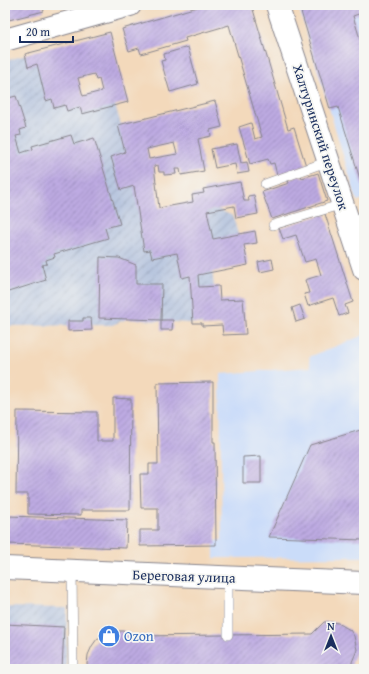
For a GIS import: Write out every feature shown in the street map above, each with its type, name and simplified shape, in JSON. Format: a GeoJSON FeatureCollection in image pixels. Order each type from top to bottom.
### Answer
{"type":"FeatureCollection","features":[{"type":"Feature","properties":{"kind":"street"},"geometry":{"type":"LineString","coordinates":[[5,40],[130,5]]}},
{"type":"Feature","properties":{"kind":"street","name":"Халтуринский переулок"},"geometry":{"type":"LineString","coordinates":[[277,5],[343,204],[360,240],[364,269]]}},
{"type":"Feature","properties":{"kind":"street","name":"Береговая улица"},"geometry":{"type":"LineString","coordinates":[[5,568],[364,583]]}},
{"type":"Feature","properties":{"kind":"lane"},"geometry":{"type":"LineString","coordinates":[[265,184],[329,161]]}},
{"type":"Feature","properties":{"kind":"lane"},"geometry":{"type":"LineString","coordinates":[[273,225],[343,204]]}},
{"type":"Feature","properties":{"kind":"lane"},"geometry":{"type":"LineString","coordinates":[[72,571],[73,669]]}},
{"type":"Feature","properties":{"kind":"lane"},"geometry":{"type":"LineString","coordinates":[[228,577],[228,635]]}},
{"type":"Feature","properties":{"kind":"shaded area"},"geometry":{"type":"Polygon","coordinates":[[[298,5],[364,5],[364,199],[357,201],[298,5]]]}},
{"type":"Feature","properties":{"kind":"shaded area"},"geometry":{"type":"Polygon","coordinates":[[[53,47],[70,108],[113,98],[133,164],[144,225],[217,209],[233,216],[245,260],[212,268],[218,325],[127,319],[112,325],[5,326],[5,61],[53,47]]]}},
{"type":"Feature","properties":{"kind":"shaded area"},"geometry":{"type":"Polygon","coordinates":[[[364,335],[364,557],[214,558],[214,541],[222,540],[220,374],[311,367],[309,357],[364,335]]]}},
{"type":"Feature","properties":{"kind":"shaded area"},"geometry":{"type":"Polygon","coordinates":[[[5,607],[67,608],[66,669],[5,669],[5,607]]]}},
{"type":"Feature","properties":{"kind":"building"},"geometry":{"type":"Polygon","coordinates":[[[5,5],[42,5],[44,11],[5,21],[5,5]]]}},
{"type":"Feature","properties":{"kind":"building"},"geometry":{"type":"Polygon","coordinates":[[[204,5],[252,6],[288,129],[294,127],[306,166],[277,175],[274,163],[270,164],[268,159],[250,164],[239,127],[251,123],[255,139],[262,137],[229,25],[185,38],[186,41],[141,54],[139,48],[129,51],[122,29],[204,5]]]}},
{"type":"Feature","properties":{"kind":"building"},"geometry":{"type":"Polygon","coordinates":[[[299,5],[364,5],[364,12],[353,16],[364,52],[364,192],[338,107],[330,109],[299,5]]]}},
{"type":"Feature","properties":{"kind":"building"},"geometry":{"type":"Polygon","coordinates":[[[110,32],[128,102],[82,114],[80,107],[67,111],[65,105],[54,108],[52,99],[46,101],[37,64],[28,67],[25,54],[110,32]],[[94,74],[78,78],[83,96],[102,91],[99,79],[96,80],[94,74]]]}},
{"type":"Feature","properties":{"kind":"building"},"geometry":{"type":"Polygon","coordinates":[[[188,47],[198,84],[170,92],[161,61],[165,60],[164,54],[188,47]]]}},
{"type":"Feature","properties":{"kind":"building"},"geometry":{"type":"Polygon","coordinates":[[[5,85],[7,85],[9,93],[5,94],[5,85]]]}},
{"type":"Feature","properties":{"kind":"building"},"geometry":{"type":"Polygon","coordinates":[[[16,96],[26,128],[20,130],[21,135],[16,136],[21,153],[33,149],[32,146],[71,135],[74,144],[94,138],[120,224],[105,228],[108,238],[54,254],[55,257],[46,260],[47,264],[42,265],[46,280],[5,293],[5,99],[16,96]]]}},
{"type":"Feature","properties":{"kind":"building"},"geometry":{"type":"Polygon","coordinates":[[[215,101],[222,127],[210,130],[211,136],[198,139],[204,171],[181,175],[180,169],[175,169],[176,174],[164,175],[164,172],[159,172],[158,165],[154,166],[159,208],[193,202],[192,195],[204,193],[203,189],[240,182],[244,201],[249,201],[248,196],[254,195],[258,214],[236,218],[234,206],[207,211],[213,239],[255,231],[257,243],[244,245],[248,265],[198,275],[199,287],[219,286],[220,300],[243,299],[246,334],[223,335],[222,325],[202,326],[202,323],[193,323],[190,276],[182,278],[177,253],[152,258],[150,250],[144,251],[134,186],[121,190],[111,157],[125,152],[118,125],[215,101]],[[174,143],[147,149],[149,159],[177,154],[174,143]]]}},
{"type":"Feature","properties":{"kind":"building"},"geometry":{"type":"Polygon","coordinates":[[[237,144],[241,163],[247,162],[249,172],[237,174],[235,164],[215,168],[211,149],[237,144]]]}},
{"type":"Feature","properties":{"kind":"building"},"geometry":{"type":"Polygon","coordinates":[[[318,173],[327,201],[272,219],[262,192],[289,183],[288,180],[301,175],[302,178],[318,173]]]}},
{"type":"Feature","properties":{"kind":"building"},"geometry":{"type":"Polygon","coordinates":[[[325,214],[353,302],[345,305],[348,313],[339,316],[333,298],[308,306],[304,294],[309,293],[305,280],[321,275],[316,259],[305,262],[296,235],[283,239],[279,228],[325,214]]]}},
{"type":"Feature","properties":{"kind":"building"},"geometry":{"type":"Polygon","coordinates":[[[100,257],[119,258],[136,265],[136,284],[162,284],[161,320],[99,318],[100,257]]]}},
{"type":"Feature","properties":{"kind":"building"},"geometry":{"type":"Polygon","coordinates":[[[272,259],[274,269],[260,272],[258,262],[272,259]]]}},
{"type":"Feature","properties":{"kind":"building"},"geometry":{"type":"Polygon","coordinates":[[[300,305],[305,319],[296,322],[292,308],[300,305]]]}},
{"type":"Feature","properties":{"kind":"building"},"geometry":{"type":"Polygon","coordinates":[[[83,318],[91,318],[92,330],[68,331],[68,321],[83,321],[83,318]]]}},
{"type":"Feature","properties":{"kind":"building"},"geometry":{"type":"Polygon","coordinates":[[[161,320],[173,320],[172,330],[161,330],[161,320]]]}},
{"type":"Feature","properties":{"kind":"building"},"geometry":{"type":"Polygon","coordinates":[[[213,382],[216,545],[140,546],[140,530],[158,530],[158,508],[141,508],[140,474],[149,474],[149,464],[158,464],[157,383],[213,382]]]}},
{"type":"Feature","properties":{"kind":"building"},"geometry":{"type":"Polygon","coordinates":[[[113,398],[131,399],[130,510],[81,510],[81,515],[28,514],[28,494],[16,494],[17,411],[97,412],[97,441],[113,441],[113,398]]]}},
{"type":"Feature","properties":{"kind":"building"},"geometry":{"type":"Polygon","coordinates":[[[364,429],[364,540],[269,537],[310,445],[364,429]]]}},
{"type":"Feature","properties":{"kind":"building"},"geometry":{"type":"Polygon","coordinates":[[[261,456],[261,483],[243,483],[243,457],[261,456]]]}},
{"type":"Feature","properties":{"kind":"building"},"geometry":{"type":"Polygon","coordinates":[[[8,516],[127,520],[126,548],[7,544],[8,516]]]}},
{"type":"Feature","properties":{"kind":"building"},"geometry":{"type":"Polygon","coordinates":[[[324,622],[338,623],[350,630],[354,636],[357,650],[352,662],[352,669],[88,669],[87,664],[88,655],[97,639],[114,631],[123,631],[136,636],[312,634],[324,622]]]}},
{"type":"Feature","properties":{"kind":"building"},"geometry":{"type":"Polygon","coordinates":[[[5,624],[64,627],[62,669],[5,669],[5,624]]]}},
{"type":"Feature","properties":{"kind":"place","name":"Ozon"},"geometry":{"type":"Point","coordinates":[109,636]}}]}
